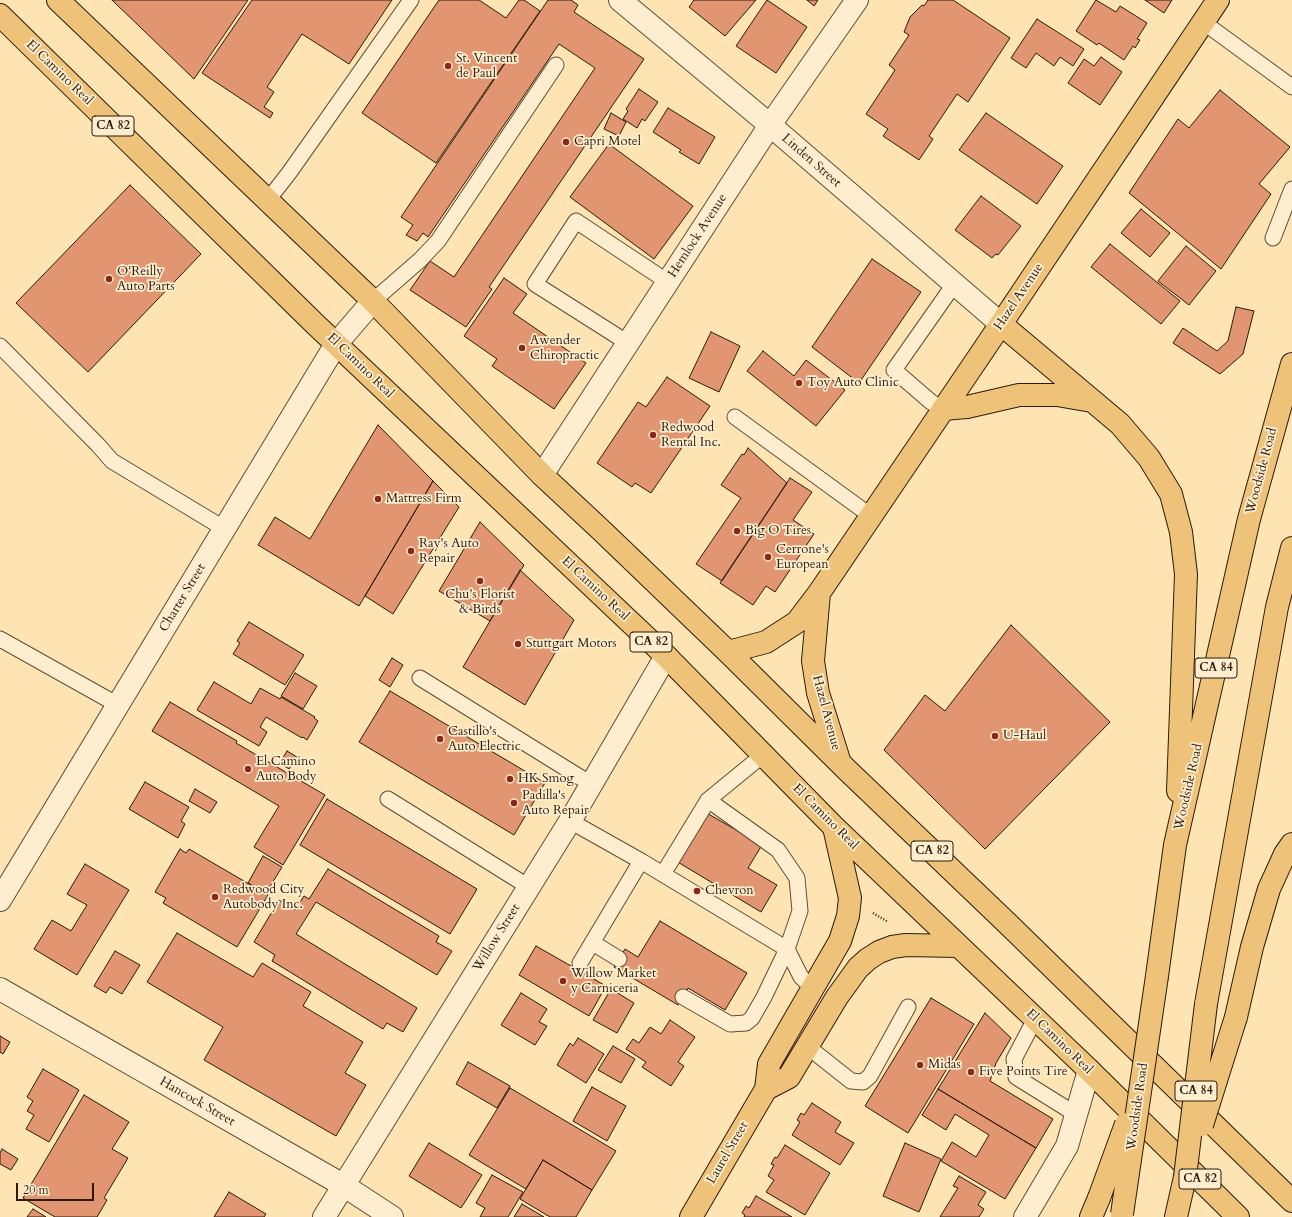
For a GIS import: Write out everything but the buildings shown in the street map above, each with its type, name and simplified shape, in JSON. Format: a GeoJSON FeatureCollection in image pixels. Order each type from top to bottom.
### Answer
{"type":"FeatureCollection","features":[{"type":"Feature","properties":{"kind":"main road","name":"CA 82"},"geometry":{"type":"LineString","coordinates":[[58,0],[373,301],[542,475],[728,652],[839,762],[1008,924],[1292,1201]]}},
{"type":"Feature","properties":{"kind":"main road","name":"Hazel Avenue"},"geometry":{"type":"LineString","coordinates":[[728,652],[766,642],[797,622],[819,593],[1218,0]]}},
{"type":"Feature","properties":{"kind":"main road","name":"El Camino Real"},"geometry":{"type":"LineString","coordinates":[[0,15],[336,344],[666,656],[834,826],[1089,1070],[1238,1217]]}},
{"type":"Feature","properties":{"kind":"main road"},"geometry":{"type":"LineString","coordinates":[[1001,324],[1120,424],[1149,458],[1171,494],[1182,532],[1186,574],[1175,845]]}},
{"type":"Feature","properties":{"kind":"main road","name":"Woodside Road"},"geometry":{"type":"LineString","coordinates":[[1122,1215],[1175,845],[1250,518],[1292,364]]}},
{"type":"Feature","properties":{"kind":"main road"},"geometry":{"type":"LineString","coordinates":[[943,409],[967,407],[1019,395],[1057,395],[1093,402]]}},
{"type":"Feature","properties":{"kind":"main road","name":"CA 84"},"geometry":{"type":"LineString","coordinates":[[1176,1217],[1186,1177],[1206,1004],[1277,607],[1292,548]]}},
{"type":"Feature","properties":{"kind":"main road","name":"Hazel Avenue"},"geometry":{"type":"LineString","coordinates":[[819,593],[813,661],[818,693],[839,762]]}},
{"type":"Feature","properties":{"kind":"main road"},"geometry":{"type":"LineString","coordinates":[[766,1089],[769,1064],[840,941],[848,916],[850,898],[834,826]]}},
{"type":"Feature","properties":{"kind":"main road"},"geometry":{"type":"LineString","coordinates":[[1186,1177],[1236,1017],[1252,947],[1269,889],[1285,854],[1292,844]]}},
{"type":"Feature","properties":{"kind":"main road"},"geometry":{"type":"LineString","coordinates":[[766,1089],[789,1077],[841,992],[858,968],[868,959],[879,952],[892,947],[906,945],[958,946]]}},
{"type":"Feature","properties":{"kind":"main road"},"geometry":{"type":"LineString","coordinates":[[808,1047],[802,1040],[800,1034],[827,984],[825,967]]}},
{"type":"Feature","properties":{"kind":"main road"},"geometry":{"type":"LineString","coordinates":[[1095,1208],[1141,1082]]}},
{"type":"Feature","properties":{"kind":"main road","name":"Laurel Street"},"geometry":{"type":"LineString","coordinates":[[691,1217],[766,1089]]}},
{"type":"Feature","properties":{"kind":"main road"},"geometry":{"type":"LineString","coordinates":[[1262,1171],[1292,1176]]}},
{"type":"Feature","properties":{"kind":"street","name":"Linden Street"},"geometry":{"type":"LineString","coordinates":[[620,0],[770,125],[1001,324]]}},
{"type":"Feature","properties":{"kind":"street","name":"Hemlock Avenue"},"geometry":{"type":"LineString","coordinates":[[542,475],[770,125],[857,0]]}},
{"type":"Feature","properties":{"kind":"street","name":"Charter Street"},"geometry":{"type":"LineString","coordinates":[[0,900],[336,344],[373,301]]}},
{"type":"Feature","properties":{"kind":"street","name":"Willow Street"},"geometry":{"type":"LineString","coordinates":[[324,1217],[570,821],[666,656]]}},
{"type":"Feature","properties":{"kind":"street","name":"Hancock Street"},"geometry":{"type":"LineString","coordinates":[[0,989],[343,1185],[392,1217]]}},
{"type":"Feature","properties":{"kind":"street"},"geometry":{"type":"LineString","coordinates":[[1025,1217],[1067,1146],[1089,1070]]}},
{"type":"Feature","properties":{"kind":"lane"},"geometry":{"type":"LineString","coordinates":[[268,200],[289,173],[411,0]]}},
{"type":"Feature","properties":{"kind":"lane"},"geometry":{"type":"LineString","coordinates":[[1203,22],[1292,87]]}},
{"type":"Feature","properties":{"kind":"lane"},"geometry":{"type":"LineString","coordinates":[[373,301],[420,260],[438,241],[556,65]]}},
{"type":"Feature","properties":{"kind":"lane"},"geometry":{"type":"LineString","coordinates":[[1273,238],[1292,189]]}},
{"type":"Feature","properties":{"kind":"lane"},"geometry":{"type":"LineString","coordinates":[[628,342],[535,284],[576,220],[668,282]]}},
{"type":"Feature","properties":{"kind":"lane"},"geometry":{"type":"LineString","coordinates":[[943,409],[931,402],[894,370],[954,284]]}},
{"type":"Feature","properties":{"kind":"lane"},"geometry":{"type":"LineString","coordinates":[[0,346],[112,461],[225,529]]}},
{"type":"Feature","properties":{"kind":"lane"},"geometry":{"type":"LineString","coordinates":[[735,417],[871,516]]}},
{"type":"Feature","properties":{"kind":"lane"},"geometry":{"type":"LineString","coordinates":[[0,639],[118,705]]}},
{"type":"Feature","properties":{"kind":"lane"},"geometry":{"type":"LineString","coordinates":[[420,678],[591,784]]}},
{"type":"Feature","properties":{"kind":"lane"},"geometry":{"type":"LineString","coordinates":[[664,874],[708,800],[763,755]]}},
{"type":"Feature","properties":{"kind":"lane"},"geometry":{"type":"LineString","coordinates":[[388,799],[529,887]]}},
{"type":"Feature","properties":{"kind":"lane"},"geometry":{"type":"LineString","coordinates":[[683,997],[730,1024],[738,1025],[746,1023],[752,1018],[764,997],[787,949],[800,911],[797,878],[778,850],[708,800]]}},
{"type":"Feature","properties":{"kind":"lane"},"geometry":{"type":"LineString","coordinates":[[570,821],[664,874],[787,949],[802,977],[813,988]]}},
{"type":"Feature","properties":{"kind":"lane"},"geometry":{"type":"LineString","coordinates":[[580,963],[641,861]]}},
{"type":"Feature","properties":{"kind":"lane"},"geometry":{"type":"LineString","coordinates":[[592,943],[619,959]]}},
{"type":"Feature","properties":{"kind":"lane"},"geometry":{"type":"LineString","coordinates":[[808,1047],[851,1081],[863,1082],[870,1076],[908,1007]]}},
{"type":"Feature","properties":{"kind":"lane"},"geometry":{"type":"LineString","coordinates":[[1035,1019],[1014,1059],[1016,1077],[1077,1115]]}},
{"type":"Feature","properties":{"kind":"place","name":"St. Vincent de Paul"},"geometry":{"type":"Point","coordinates":[448,66]}},
{"type":"Feature","properties":{"kind":"place","name":"Capri Motel"},"geometry":{"type":"Point","coordinates":[566,142]}},
{"type":"Feature","properties":{"kind":"place","name":"O'Reilly Auto Parts"},"geometry":{"type":"Point","coordinates":[109,279]}},
{"type":"Feature","properties":{"kind":"place","name":"Awender Chiropractic"},"geometry":{"type":"Point","coordinates":[522,348]}},
{"type":"Feature","properties":{"kind":"place","name":"Toy Auto Clinic"},"geometry":{"type":"Point","coordinates":[799,383]}},
{"type":"Feature","properties":{"kind":"place","name":"Redwood Rental Inc."},"geometry":{"type":"Point","coordinates":[653,435]}},
{"type":"Feature","properties":{"kind":"place","name":"Mattress Firm"},"geometry":{"type":"Point","coordinates":[378,499]}},
{"type":"Feature","properties":{"kind":"place","name":"Big O Tires"},"geometry":{"type":"Point","coordinates":[737,531]}},
{"type":"Feature","properties":{"kind":"place","name":"Ray's Auto Repair"},"geometry":{"type":"Point","coordinates":[411,551]}},
{"type":"Feature","properties":{"kind":"place","name":"Cerrone's European"},"geometry":{"type":"Point","coordinates":[768,557]}},
{"type":"Feature","properties":{"kind":"place","name":"Chu's Florist & Birds"},"geometry":{"type":"Point","coordinates":[480,581]}},
{"type":"Feature","properties":{"kind":"place","name":"Stuttgart Motors"},"geometry":{"type":"Point","coordinates":[518,644]}},
{"type":"Feature","properties":{"kind":"place","name":"U-Haul"},"geometry":{"type":"Point","coordinates":[995,736]}},
{"type":"Feature","properties":{"kind":"place","name":"Castillo's Auto Electric"},"geometry":{"type":"Point","coordinates":[440,739]}},
{"type":"Feature","properties":{"kind":"place","name":"El Camino Auto Body"},"geometry":{"type":"Point","coordinates":[248,769]}},
{"type":"Feature","properties":{"kind":"place","name":"HK Smog"},"geometry":{"type":"Point","coordinates":[510,779]}},
{"type":"Feature","properties":{"kind":"place","name":"Padilla's Auto Repair"},"geometry":{"type":"Point","coordinates":[514,803]}},
{"type":"Feature","properties":{"kind":"place","name":"Chevron"},"geometry":{"type":"Point","coordinates":[697,891]}},
{"type":"Feature","properties":{"kind":"place","name":"Redwood City Autobody Inc."},"geometry":{"type":"Point","coordinates":[215,897]}},
{"type":"Feature","properties":{"kind":"place","name":"Willow Market y Carniceria"},"geometry":{"type":"Point","coordinates":[563,981]}},
{"type":"Feature","properties":{"kind":"place","name":"Midas"},"geometry":{"type":"Point","coordinates":[920,1065]}},
{"type":"Feature","properties":{"kind":"place","name":"Five Points Tire"},"geometry":{"type":"Point","coordinates":[971,1072]}}]}
